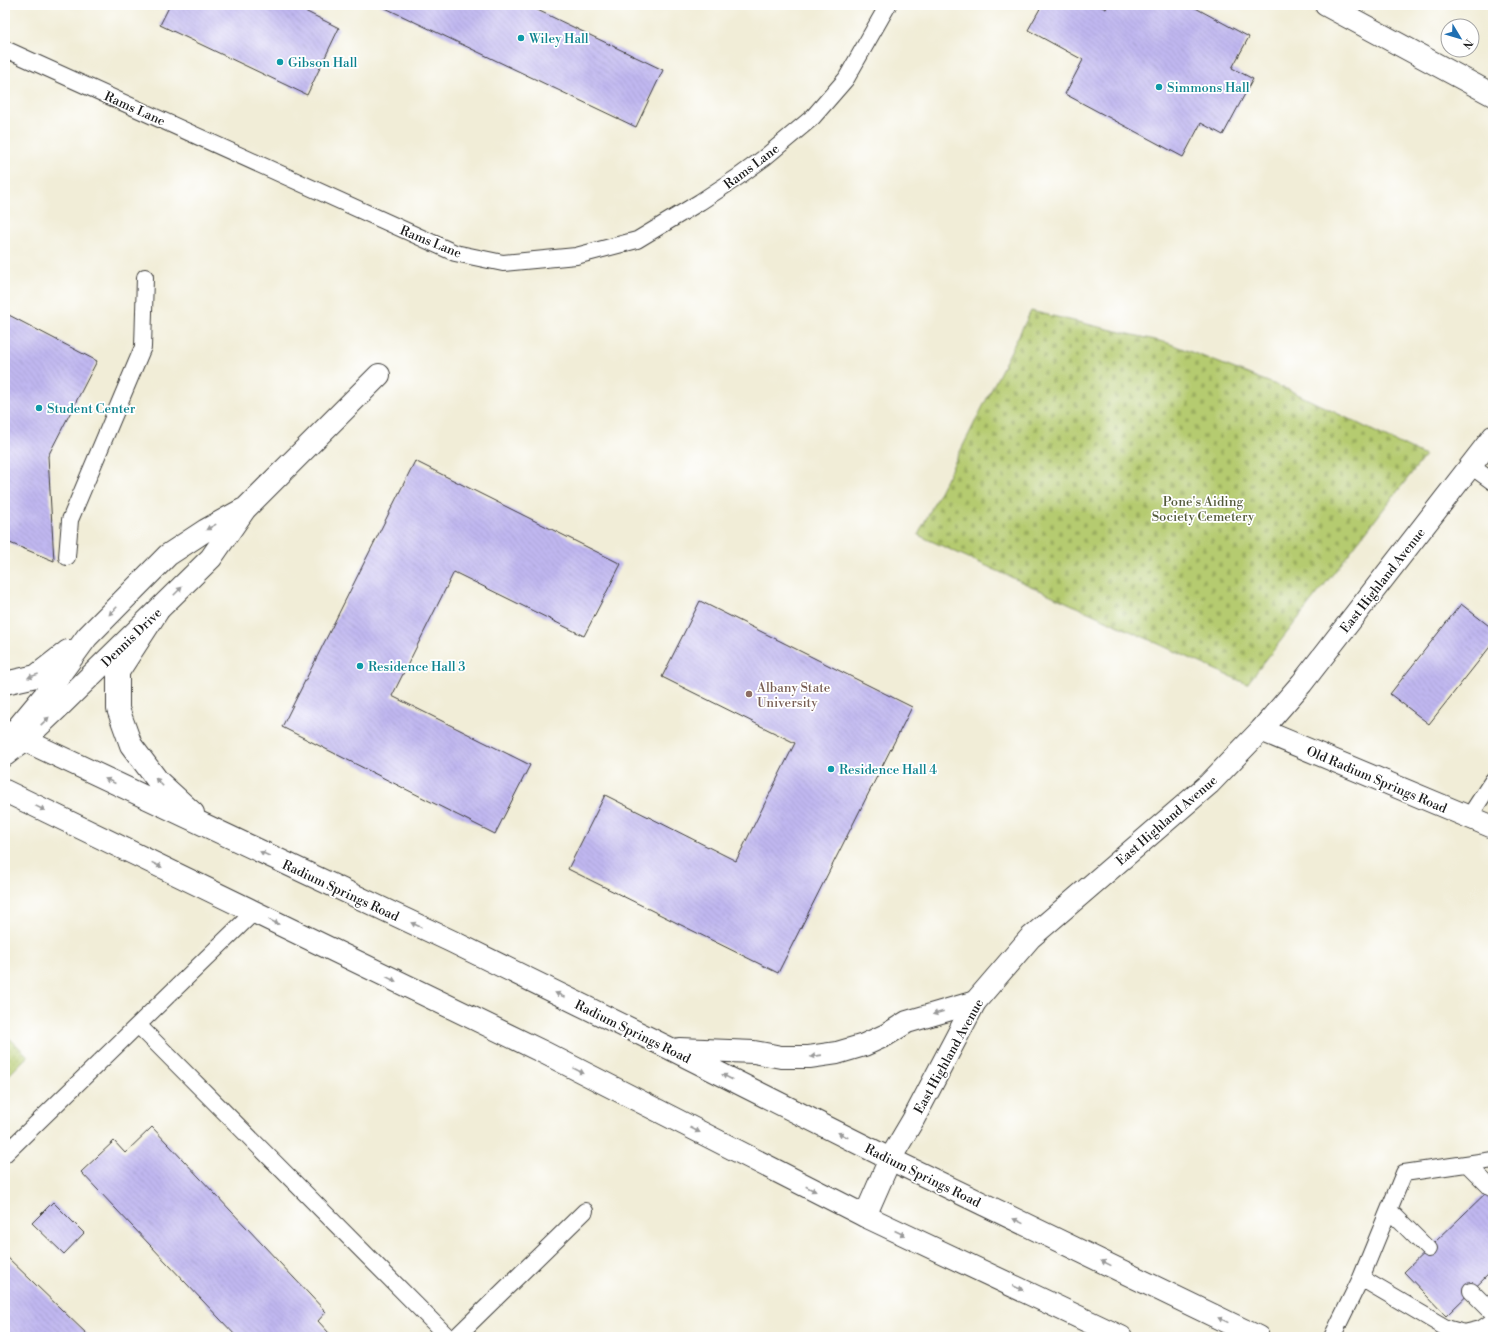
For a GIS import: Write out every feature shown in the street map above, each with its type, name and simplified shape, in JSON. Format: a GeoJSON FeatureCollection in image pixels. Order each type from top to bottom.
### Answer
{"type":"FeatureCollection","features":[{"type":"Feature","properties":{"kind":"main road"},"geometry":{"type":"LineString","coordinates":[[1326,5],[1493,95]]}},
{"type":"Feature","properties":{"kind":"main road","name":"Dennis Drive"},"geometry":{"type":"LineString","coordinates":[[12,738],[157,612],[211,558],[245,509],[380,375]]}},
{"type":"Feature","properties":{"kind":"main road","name":"East Highland Avenue"},"geometry":{"type":"LineString","coordinates":[[865,1216],[890,1159],[913,1120],[975,1002],[1030,938],[1209,784],[1261,730],[1302,683],[1493,437]]}},
{"type":"Feature","properties":{"kind":"main road","name":"Dennis Drive"},"geometry":{"type":"LineString","coordinates":[[5,755],[12,738],[87,638],[168,555],[206,530],[245,509]]}},
{"type":"Feature","properties":{"kind":"main road"},"geometry":{"type":"LineString","coordinates":[[157,612],[118,672],[118,709],[131,745],[158,781],[208,828]]}},
{"type":"Feature","properties":{"kind":"main road"},"geometry":{"type":"LineString","coordinates":[[5,683],[36,676],[87,638]]}},
{"type":"Feature","properties":{"kind":"main road","name":"Old Radium Springs Road"},"geometry":{"type":"LineString","coordinates":[[1261,730],[1493,827]]}},
{"type":"Feature","properties":{"kind":"main road","name":"Radium Springs Road"},"geometry":{"type":"LineString","coordinates":[[12,738],[451,941],[890,1159],[1258,1337]]}},
{"type":"Feature","properties":{"kind":"main road"},"geometry":{"type":"LineString","coordinates":[[5,791],[545,1053],[865,1216],[1121,1337]]}},
{"type":"Feature","properties":{"kind":"main road"},"geometry":{"type":"LineString","coordinates":[[671,1049],[754,1052],[781,1057],[809,1057],[837,1054],[864,1045],[886,1035],[907,1022],[975,1002]]}},
{"type":"Feature","properties":{"kind":"lane","name":"Rams Lane"},"geometry":{"type":"LineString","coordinates":[[5,49],[454,253],[503,263],[576,256],[637,240],[738,177],[764,158],[813,117],[846,79],[888,5]]}},
{"type":"Feature","properties":{"kind":"lane"},"geometry":{"type":"LineString","coordinates":[[67,557],[70,520],[143,347],[145,277]]}},
{"type":"Feature","properties":{"kind":"lane"},"geometry":{"type":"LineString","coordinates":[[1471,466],[1493,482]]}},
{"type":"Feature","properties":{"kind":"lane"},"geometry":{"type":"LineString","coordinates":[[1469,817],[1493,780]]}},
{"type":"Feature","properties":{"kind":"lane"},"geometry":{"type":"LineString","coordinates":[[5,1154],[254,912]]}},
{"type":"Feature","properties":{"kind":"lane"},"geometry":{"type":"LineString","coordinates":[[138,1025],[448,1337]]}},
{"type":"Feature","properties":{"kind":"lane"},"geometry":{"type":"LineString","coordinates":[[1332,1337],[1361,1278],[1404,1173],[1468,1165],[1493,1160]]}},
{"type":"Feature","properties":{"kind":"lane"},"geometry":{"type":"LineString","coordinates":[[1468,1165],[1491,1188]]}},
{"type":"Feature","properties":{"kind":"lane"},"geometry":{"type":"LineString","coordinates":[[1389,1210],[1428,1249]]}},
{"type":"Feature","properties":{"kind":"lane"},"geometry":{"type":"LineString","coordinates":[[456,1337],[585,1211]]}},
{"type":"Feature","properties":{"kind":"lane"},"geometry":{"type":"LineString","coordinates":[[1361,1278],[1446,1328],[1464,1333],[1481,1329],[1493,1321]]}},
{"type":"Feature","properties":{"kind":"lane"},"geometry":{"type":"LineString","coordinates":[[1471,1291],[1493,1313]]}},
{"type":"Feature","properties":{"kind":"green space","name":"Pone's Aiding Society Cemetery"},"geometry":{"type":"Polygon","coordinates":[[[1031,311],[1168,343],[1289,390],[1425,456],[1247,684],[918,535],[1031,311]]]}},
{"type":"Feature","properties":{"kind":"green space"},"geometry":{"type":"Polygon","coordinates":[[[5,1034],[28,1056],[5,1079],[5,1034]]]}},
{"type":"Feature","properties":{"kind":"building","name":"Gibson Hall"},"geometry":{"type":"Polygon","coordinates":[[[170,5],[293,5],[339,28],[307,95],[160,25],[170,5]]]}},
{"type":"Feature","properties":{"kind":"building","name":"Wiley Hall"},"geometry":{"type":"Polygon","coordinates":[[[379,5],[527,5],[663,70],[636,127],[379,5]]]}},
{"type":"Feature","properties":{"kind":"building","name":"Simmons Hall"},"geometry":{"type":"Polygon","coordinates":[[[1042,5],[1098,5],[1106,9],[1108,5],[1190,5],[1249,37],[1232,68],[1253,79],[1223,135],[1201,123],[1183,157],[1065,94],[1083,60],[1028,30],[1042,5]]]}},
{"type":"Feature","properties":{"kind":"building","name":"Student Center"},"geometry":{"type":"Polygon","coordinates":[[[5,313],[97,361],[48,456],[54,561],[5,541],[5,313]]]}},
{"type":"Feature","properties":{"kind":"building","name":"Residence Hall 3"},"geometry":{"type":"Polygon","coordinates":[[[415,461],[621,564],[584,636],[454,572],[392,696],[530,765],[495,834],[282,727],[415,461]]]}},
{"type":"Feature","properties":{"kind":"building","name":"Residence Hall 4"},"geometry":{"type":"Polygon","coordinates":[[[700,601],[912,707],[778,973],[568,869],[605,795],[736,861],[795,743],[662,677],[700,601]]]}},
{"type":"Feature","properties":{"kind":"building"},"geometry":{"type":"Polygon","coordinates":[[[1461,604],[1493,629],[1493,643],[1429,724],[1390,694],[1461,604]]]}},
{"type":"Feature","properties":{"kind":"building"},"geometry":{"type":"Polygon","coordinates":[[[152,1127],[326,1312],[318,1321],[329,1333],[325,1337],[237,1337],[81,1172],[114,1141],[125,1153],[152,1127]]]}},
{"type":"Feature","properties":{"kind":"building"},"geometry":{"type":"Polygon","coordinates":[[[1493,1186],[1493,1270],[1446,1316],[1404,1272],[1493,1186]]]}},
{"type":"Feature","properties":{"kind":"building"},"geometry":{"type":"Polygon","coordinates":[[[53,1202],[84,1233],[64,1254],[32,1223],[53,1202]]]}},
{"type":"Feature","properties":{"kind":"building"},"geometry":{"type":"Polygon","coordinates":[[[5,1255],[90,1337],[5,1337],[5,1255]]]}},
{"type":"Feature","properties":{"kind":"place","name":"Wiley Hall"},"geometry":{"type":"Point","coordinates":[521,38]}},
{"type":"Feature","properties":{"kind":"place","name":"Gibson Hall"},"geometry":{"type":"Point","coordinates":[280,62]}},
{"type":"Feature","properties":{"kind":"place","name":"Simmons Hall"},"geometry":{"type":"Point","coordinates":[1159,87]}},
{"type":"Feature","properties":{"kind":"place","name":"Student Center"},"geometry":{"type":"Point","coordinates":[39,408]}},
{"type":"Feature","properties":{"kind":"place","name":"Residence Hall 3"},"geometry":{"type":"Point","coordinates":[360,666]}},
{"type":"Feature","properties":{"kind":"place","name":"Albany State University"},"geometry":{"type":"Point","coordinates":[749,694]}},
{"type":"Feature","properties":{"kind":"place","name":"Residence Hall 4"},"geometry":{"type":"Point","coordinates":[831,769]}}]}
